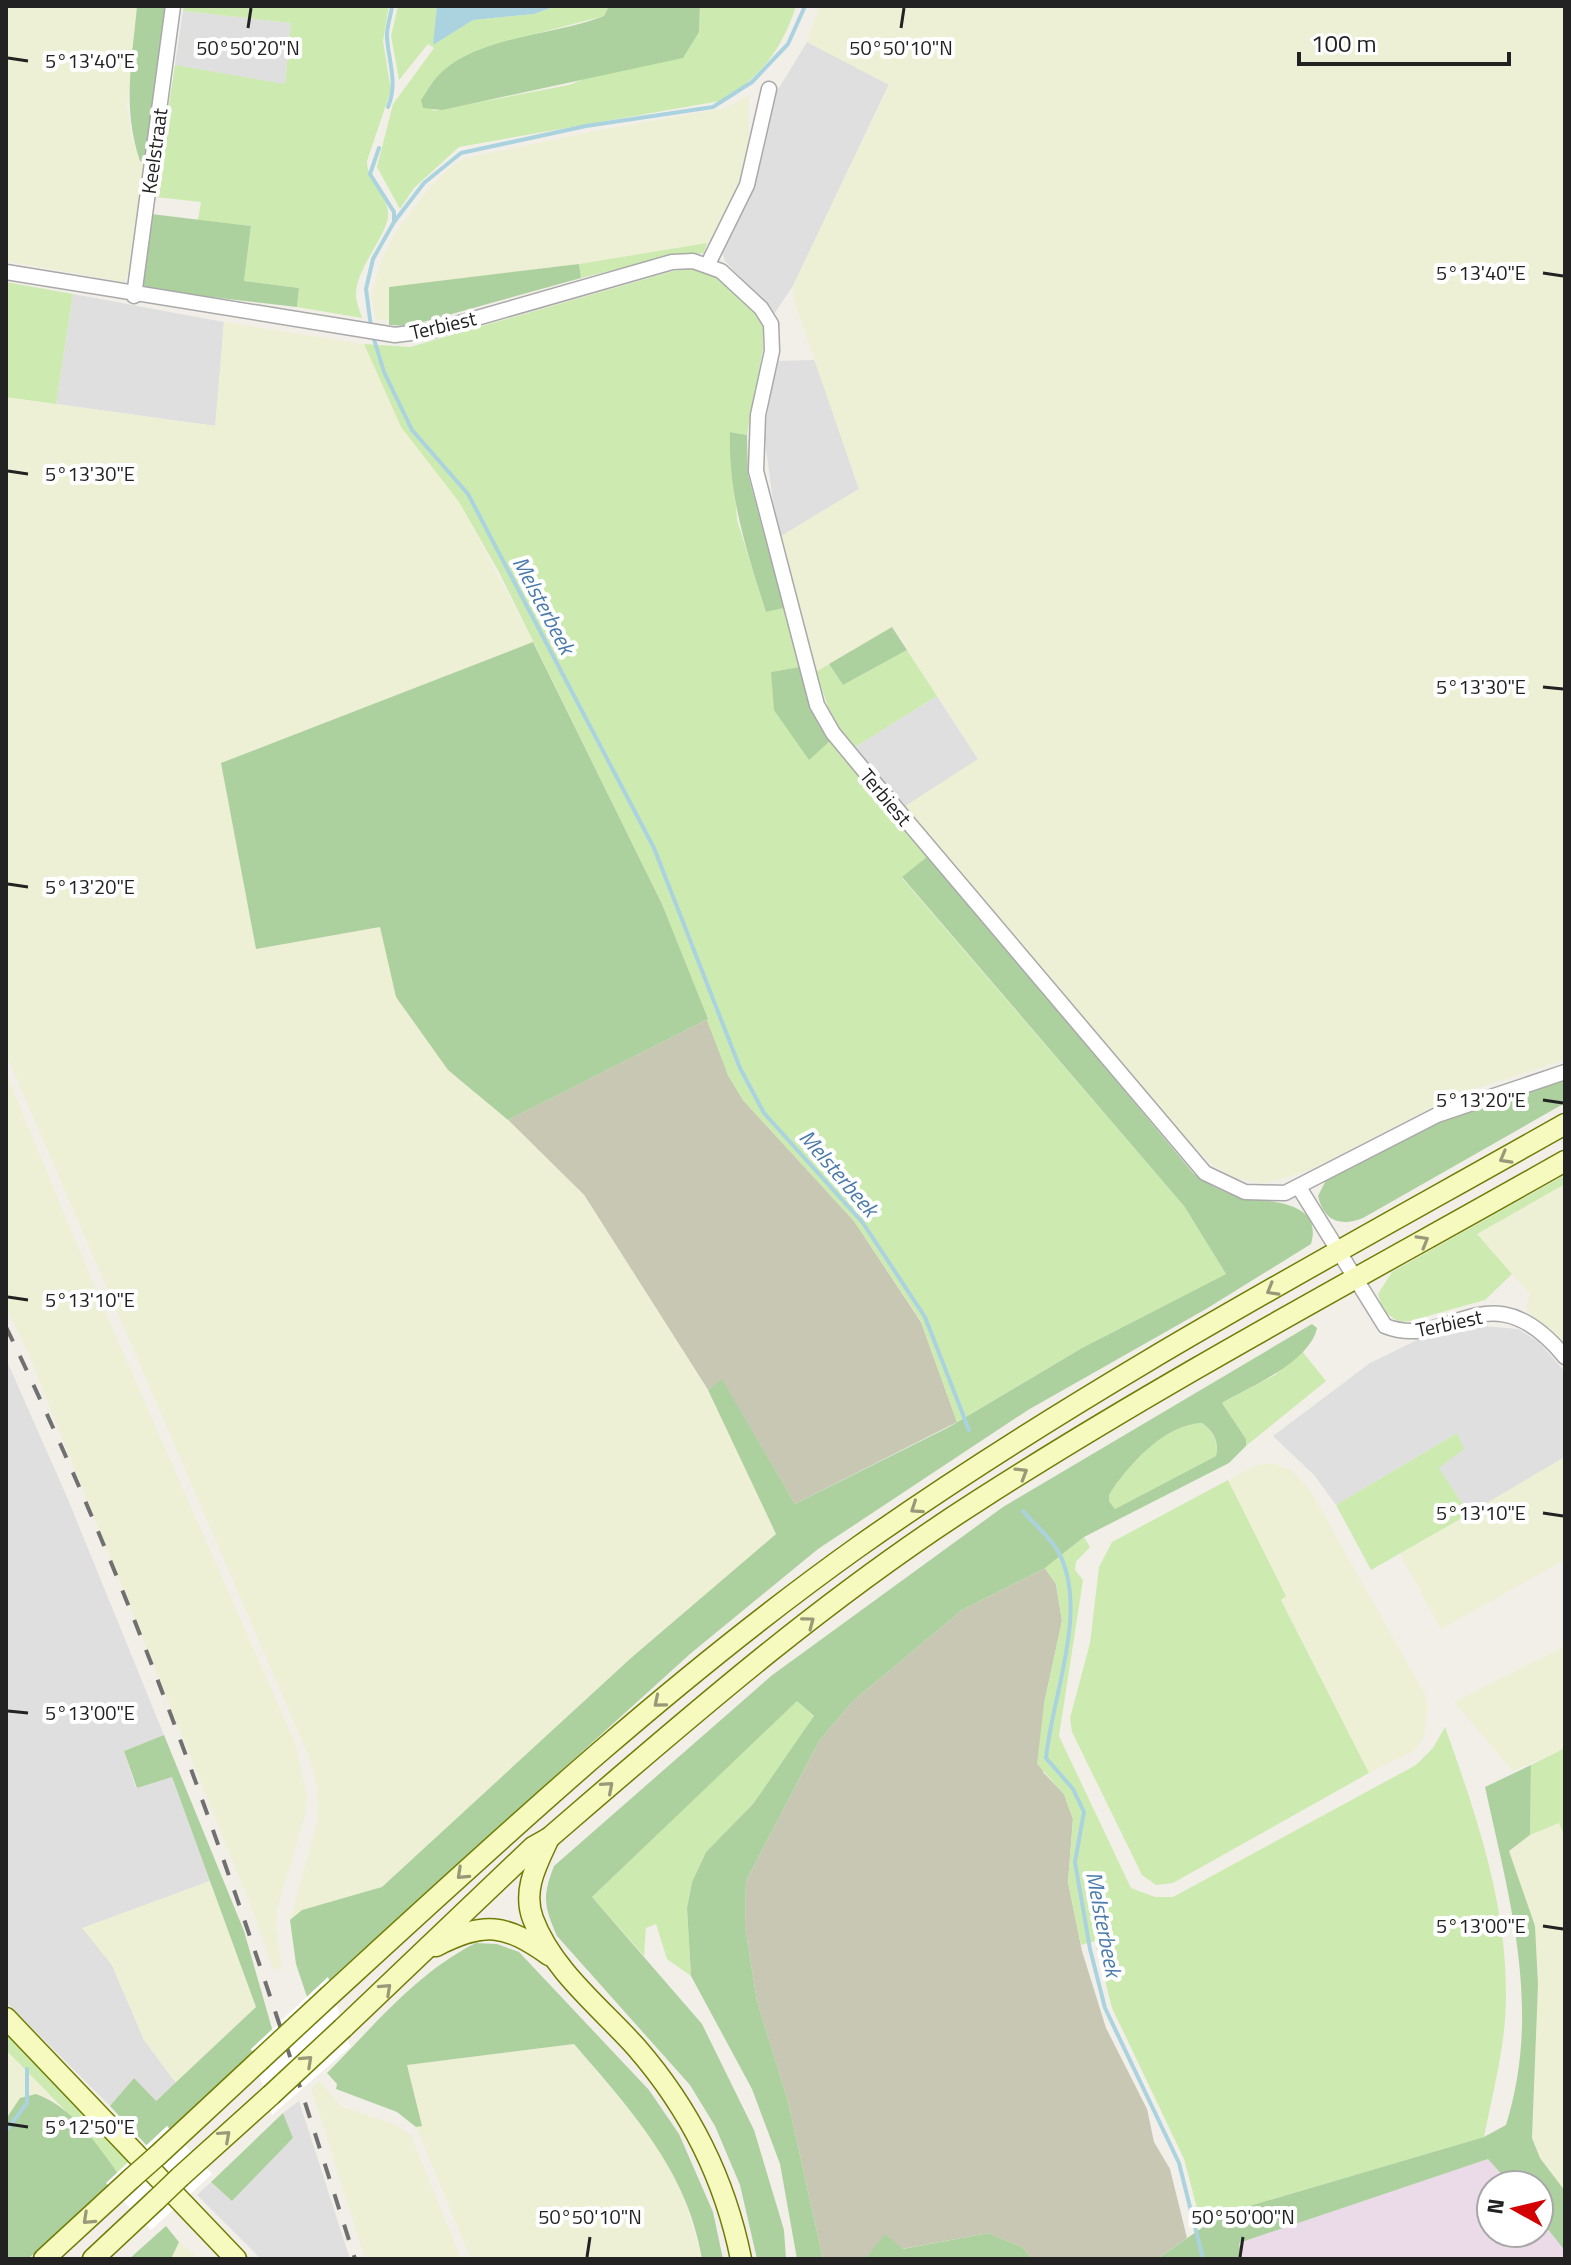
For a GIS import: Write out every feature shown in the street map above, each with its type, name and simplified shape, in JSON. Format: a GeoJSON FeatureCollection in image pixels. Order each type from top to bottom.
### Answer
{"type":"FeatureCollection","features":[{"type":"Feature","properties":{"kind":"main road"},"geometry":{"type":"LineString","coordinates":[[44,2259],[503,1837],[679,1686],[857,1548],[987,1459],[1110,1382],[1565,1124]]}},
{"type":"Feature","properties":{"kind":"main road"},"geometry":{"type":"LineString","coordinates":[[93,2259],[429,1949],[439,1935],[533,1847],[549,1838],[741,1673],[977,1501],[1160,1389],[1565,1161]]}},
{"type":"Feature","properties":{"kind":"main road"},"geometry":{"type":"LineString","coordinates":[[549,1838],[533,1871],[529,1903],[533,1919],[556,1960],[637,2049],[683,2110],[712,2162],[741,2259]]}},
{"type":"Feature","properties":{"kind":"main road"},"geometry":{"type":"LineString","coordinates":[[429,1949],[470,1930],[500,1929],[518,1934],[556,1960]]}},
{"type":"Feature","properties":{"kind":"main road"},"geometry":{"type":"LineString","coordinates":[[6,2018],[236,2259]]}},
{"type":"Feature","properties":{"kind":"street","name":"Keelstraat"},"geometry":{"type":"LineString","coordinates":[[134,296],[173,6]]}},
{"type":"Feature","properties":{"kind":"street"},"geometry":{"type":"LineString","coordinates":[[708,264],[747,185],[769,89]]}},
{"type":"Feature","properties":{"kind":"street","name":"Terbiest"},"geometry":{"type":"LineString","coordinates":[[134,296],[384,335],[435,330],[672,262],[708,264],[731,279],[761,308],[774,335],[758,415],[756,471],[804,666],[817,705],[833,733],[1205,1173],[1245,1192],[1275,1194],[1300,1189],[1437,1115],[1565,1072]]}},
{"type":"Feature","properties":{"kind":"street"},"geometry":{"type":"LineString","coordinates":[[6,272],[134,296]]}},
{"type":"Feature","properties":{"kind":"street","name":"Terbiest"},"geometry":{"type":"LineString","coordinates":[[1300,1189],[1372,1310],[1392,1329],[1408,1332],[1468,1316],[1509,1315],[1544,1335],[1565,1357]]}},
{"type":"Feature","properties":{"kind":"shaded area"},"geometry":{"type":"Polygon","coordinates":[[[6,6],[137,6],[127,107],[132,137],[140,161],[145,163],[131,270],[124,282],[6,261],[6,6]]]}},
{"type":"Feature","properties":{"kind":"shaded area"},"geometry":{"type":"Polygon","coordinates":[[[819,6],[1565,6],[1565,1060],[1456,1095],[1313,1169],[1264,1184],[1235,1178],[1213,1165],[1184,1137],[901,809],[978,759],[893,627],[816,672],[778,538],[859,489],[794,301],[793,286],[889,85],[807,42],[819,6]]]}},
{"type":"Feature","properties":{"kind":"shaded area"},"geometry":{"type":"Polygon","coordinates":[[[183,11],[291,23],[285,85],[175,65],[183,11]]]}},
{"type":"Feature","properties":{"kind":"shaded area"},"geometry":{"type":"Polygon","coordinates":[[[807,42],[889,84],[793,286],[774,314],[725,261],[722,253],[750,196],[768,106],[807,42]]]}},
{"type":"Feature","properties":{"kind":"shaded area"},"geometry":{"type":"Polygon","coordinates":[[[749,95],[749,157],[744,177],[708,249],[706,243],[579,264],[390,287],[389,320],[376,320],[371,296],[382,258],[397,230],[429,188],[454,164],[466,158],[594,131],[725,108],[749,95]]]}},
{"type":"Feature","properties":{"kind":"shaded area"},"geometry":{"type":"Polygon","coordinates":[[[73,294],[224,322],[216,426],[56,404],[73,294]]]}},
{"type":"Feature","properties":{"kind":"shaded area"},"geometry":{"type":"Polygon","coordinates":[[[224,322],[364,344],[401,427],[459,502],[533,642],[221,763],[256,949],[380,927],[397,997],[448,1070],[508,1120],[584,1195],[708,1390],[776,1534],[631,1658],[382,1888],[302,1910],[290,1920],[318,1819],[317,1786],[309,1757],[6,1054],[6,397],[215,426],[224,322]]]}},
{"type":"Feature","properties":{"kind":"shaded area"},"geometry":{"type":"Polygon","coordinates":[[[815,360],[859,489],[778,538],[764,434],[776,361],[815,360]]]}},
{"type":"Feature","properties":{"kind":"shaded area"},"geometry":{"type":"Polygon","coordinates":[[[937,696],[978,759],[901,809],[852,749],[937,696]]]}},
{"type":"Feature","properties":{"kind":"shaded area"},"geometry":{"type":"Polygon","coordinates":[[[708,1019],[728,1075],[743,1100],[854,1221],[921,1322],[957,1422],[795,1504],[722,1380],[708,1390],[584,1195],[508,1120],[708,1019]]]}},
{"type":"Feature","properties":{"kind":"shaded area"},"geometry":{"type":"Polygon","coordinates":[[[6,1073],[107,1316],[296,1745],[307,1797],[306,1813],[277,1909],[276,1927],[282,1967],[273,1970],[257,1922],[27,1351],[6,1307],[6,1073]]]}},
{"type":"Feature","properties":{"kind":"shaded area"},"geometry":{"type":"Polygon","coordinates":[[[1565,1184],[1565,1353],[1526,1308],[1530,1294],[1477,1234],[1565,1184]]]}},
{"type":"Feature","properties":{"kind":"shaded area"},"geometry":{"type":"Polygon","coordinates":[[[1471,1325],[1518,1329],[1539,1342],[1565,1372],[1565,1457],[1469,1514],[1438,1467],[1457,1433],[1336,1505],[1315,1476],[1273,1436],[1370,1363],[1419,1339],[1471,1325]]]}},
{"type":"Feature","properties":{"kind":"shaded area"},"geometry":{"type":"Polygon","coordinates":[[[6,1359],[67,1497],[164,1735],[124,1751],[136,1788],[172,1777],[210,1881],[83,1928],[112,1965],[144,2040],[176,2083],[155,2101],[134,2078],[110,2106],[6,2002],[6,1359]]]}},
{"type":"Feature","properties":{"kind":"shaded area"},"geometry":{"type":"Polygon","coordinates":[[[1565,1457],[1565,1560],[1441,1629],[1400,1554],[1565,1457]]]}},
{"type":"Feature","properties":{"kind":"shaded area"},"geometry":{"type":"Polygon","coordinates":[[[1272,1463],[1293,1471],[1310,1490],[1426,1696],[1428,1711],[1424,1737],[1414,1751],[1369,1773],[1281,1599],[1286,1595],[1228,1480],[1256,1465],[1272,1463]]]}},
{"type":"Feature","properties":{"kind":"shaded area"},"geometry":{"type":"Polygon","coordinates":[[[1045,1568],[1056,1584],[1062,1621],[1044,1704],[1043,1772],[1064,1794],[1073,1819],[1068,1882],[1082,1951],[1106,2028],[1147,2109],[1154,2142],[1170,2169],[1187,2238],[1157,2259],[1032,2259],[1022,2247],[988,2233],[902,2249],[886,2235],[865,2259],[823,2259],[788,2101],[757,2001],[745,1926],[746,1881],[819,1741],[853,1701],[962,1610],[1045,1568]]]}},
{"type":"Feature","properties":{"kind":"shaded area"},"geometry":{"type":"Polygon","coordinates":[[[1565,1646],[1565,1748],[1513,1771],[1454,1702],[1565,1646]]]}},
{"type":"Feature","properties":{"kind":"shaded area"},"geometry":{"type":"Polygon","coordinates":[[[1560,1823],[1565,1837],[1565,2191],[1555,2178],[1555,2169],[1548,2169],[1540,2158],[1532,2138],[1538,1985],[1509,1851],[1530,1835],[1560,1823]]]}},
{"type":"Feature","properties":{"kind":"shaded area"},"geometry":{"type":"Polygon","coordinates":[[[210,1881],[256,2007],[176,2083],[144,2040],[112,1965],[82,1928],[210,1881]]]}},
{"type":"Feature","properties":{"kind":"shaded area"},"geometry":{"type":"Polygon","coordinates":[[[574,2044],[657,2143],[681,2186],[702,2259],[471,2259],[416,2127],[421,2126],[406,2065],[574,2044]]]}},
{"type":"Feature","properties":{"kind":"shaded area"},"geometry":{"type":"Polygon","coordinates":[[[6,2050],[53,2100],[36,2094],[20,2098],[6,2119],[6,2050]]]}},
{"type":"Feature","properties":{"kind":"shaded area"},"geometry":{"type":"Polygon","coordinates":[[[320,2081],[341,2106],[396,2125],[411,2135],[461,2259],[365,2259],[311,2088],[320,2081]]]}},
{"type":"Feature","properties":{"kind":"shaded area"},"geometry":{"type":"Polygon","coordinates":[[[299,2101],[350,2259],[261,2259],[197,2195],[211,2182],[232,2201],[293,2138],[283,2113],[299,2101]]]}},
{"type":"Feature","properties":{"kind":"shaded area"},"geometry":{"type":"Polygon","coordinates":[[[1488,2159],[1497,2169],[1475,2169],[1475,2249],[1555,2249],[1555,2238],[1565,2251],[1565,2259],[1242,2259],[1239,2243],[1488,2159]]]}},
{"type":"Feature","properties":{"kind":"shaded area"},"geometry":{"type":"Polygon","coordinates":[[[179,2242],[194,2254],[199,2259],[171,2259],[179,2242]]]}},
{"type":"Feature","properties":{"kind":"green space"},"geometry":{"type":"Polygon","coordinates":[[[137,6],[167,6],[145,163],[140,161],[134,141],[130,103],[137,6]]]}},
{"type":"Feature","properties":{"kind":"green space"},"geometry":{"type":"Polygon","coordinates":[[[184,6],[389,6],[383,41],[391,90],[367,161],[370,176],[388,212],[384,229],[357,284],[356,297],[362,318],[297,307],[299,288],[244,281],[251,226],[198,220],[201,202],[155,197],[175,65],[285,84],[291,23],[183,11],[184,6]]]}},
{"type":"Feature","properties":{"kind":"green space"},"geometry":{"type":"Polygon","coordinates":[[[398,6],[437,6],[434,44],[473,20],[534,14],[556,6],[609,6],[604,16],[489,46],[432,111],[569,85],[699,32],[700,6],[796,6],[784,36],[768,61],[747,83],[720,101],[459,147],[414,188],[400,209],[377,167],[393,104],[434,48],[428,44],[399,80],[391,36],[398,6]]]}},
{"type":"Feature","properties":{"kind":"green space"},"geometry":{"type":"Polygon","coordinates":[[[609,6],[700,6],[699,32],[683,58],[442,110],[423,108],[421,100],[434,80],[460,59],[499,43],[604,16],[609,6]]]}},
{"type":"Feature","properties":{"kind":"green space"},"geometry":{"type":"Polygon","coordinates":[[[151,214],[251,226],[244,281],[299,288],[297,307],[142,289],[151,214]]]}},
{"type":"Feature","properties":{"kind":"green space"},"geometry":{"type":"Polygon","coordinates":[[[707,243],[704,253],[663,258],[581,278],[579,264],[707,243]]]}},
{"type":"Feature","properties":{"kind":"green space"},"geometry":{"type":"Polygon","coordinates":[[[579,264],[581,278],[409,326],[389,325],[389,287],[579,264]]]}},
{"type":"Feature","properties":{"kind":"green space"},"geometry":{"type":"Polygon","coordinates":[[[702,267],[716,273],[757,313],[763,327],[763,349],[747,435],[731,432],[737,520],[766,612],[784,608],[799,667],[771,672],[808,759],[830,741],[928,856],[902,878],[1184,1206],[1226,1274],[1082,1348],[957,1422],[921,1321],[854,1221],[743,1100],[728,1075],[662,904],[500,574],[459,502],[401,427],[364,344],[410,347],[673,271],[702,267]]]}},
{"type":"Feature","properties":{"kind":"green space"},"geometry":{"type":"Polygon","coordinates":[[[6,282],[73,294],[56,404],[6,397],[6,282]]]}},
{"type":"Feature","properties":{"kind":"green space"},"geometry":{"type":"Polygon","coordinates":[[[730,432],[747,435],[748,475],[784,608],[766,612],[752,568],[732,479],[730,432]]]}},
{"type":"Feature","properties":{"kind":"green space"},"geometry":{"type":"Polygon","coordinates":[[[892,627],[907,650],[843,685],[829,664],[892,627]]]}},
{"type":"Feature","properties":{"kind":"green space"},"geometry":{"type":"Polygon","coordinates":[[[533,642],[662,904],[708,1019],[508,1120],[448,1070],[396,997],[380,927],[256,949],[221,763],[533,642]]]}},
{"type":"Feature","properties":{"kind":"green space"},"geometry":{"type":"Polygon","coordinates":[[[907,650],[937,696],[852,749],[834,724],[816,672],[829,664],[843,685],[907,650]]]}},
{"type":"Feature","properties":{"kind":"green space"},"geometry":{"type":"Polygon","coordinates":[[[799,667],[816,718],[830,741],[809,760],[774,710],[771,672],[799,667]]]}},
{"type":"Feature","properties":{"kind":"green space"},"geometry":{"type":"Polygon","coordinates":[[[928,856],[1194,1174],[1233,1195],[1286,1204],[1299,1210],[1308,1217],[1313,1228],[1311,1244],[1206,1309],[1028,1410],[818,1549],[690,1654],[308,2000],[296,1964],[290,1920],[302,1910],[382,1887],[631,1658],[776,1534],[708,1390],[722,1379],[795,1504],[949,1427],[1082,1348],[1226,1274],[1184,1206],[902,877],[928,856]]]}},
{"type":"Feature","properties":{"kind":"green space"},"geometry":{"type":"Polygon","coordinates":[[[1565,1080],[1565,1103],[1363,1218],[1340,1222],[1324,1211],[1318,1196],[1327,1178],[1457,1113],[1565,1080]]]}},
{"type":"Feature","properties":{"kind":"green space"},"geometry":{"type":"Polygon","coordinates":[[[1565,1175],[1565,1184],[1477,1234],[1512,1274],[1485,1300],[1410,1321],[1399,1322],[1383,1311],[1378,1294],[1392,1272],[1565,1175]]]}},
{"type":"Feature","properties":{"kind":"green space"},"geometry":{"type":"Polygon","coordinates":[[[1312,1324],[1317,1328],[1303,1352],[1291,1362],[1222,1403],[1246,1439],[1246,1446],[1229,1463],[1084,1537],[1045,1568],[962,1610],[853,1701],[819,1741],[746,1881],[745,1926],[757,2001],[788,2101],[823,2259],[797,2259],[780,2164],[752,2089],[691,1976],[687,1908],[692,1882],[706,1852],[753,1804],[814,1716],[797,1701],[592,1897],[702,2024],[754,2130],[784,2230],[786,2259],[757,2259],[740,2185],[715,2126],[690,2085],[557,1936],[546,1901],[550,1877],[554,1866],[771,1676],[1003,1507],[1312,1324]],[[1202,1423],[1175,1430],[1137,1459],[1109,1495],[1115,1509],[1216,1456],[1216,1441],[1202,1423]]]}},
{"type":"Feature","properties":{"kind":"green space"},"geometry":{"type":"Polygon","coordinates":[[[1302,1351],[1326,1381],[1246,1446],[1246,1439],[1222,1403],[1275,1375],[1302,1351]]]}},
{"type":"Feature","properties":{"kind":"green space"},"geometry":{"type":"Polygon","coordinates":[[[1202,1423],[1214,1437],[1216,1456],[1115,1509],[1109,1495],[1137,1459],[1175,1430],[1202,1423]]]}},
{"type":"Feature","properties":{"kind":"green space"},"geometry":{"type":"Polygon","coordinates":[[[1457,1433],[1464,1449],[1439,1468],[1469,1514],[1371,1570],[1336,1505],[1457,1433]]]}},
{"type":"Feature","properties":{"kind":"green space"},"geometry":{"type":"Polygon","coordinates":[[[1228,1480],[1286,1596],[1281,1600],[1369,1773],[1173,1883],[1156,1885],[1142,1875],[1072,1732],[1070,1718],[1090,1643],[1099,1567],[1112,1542],[1228,1480]]]}},
{"type":"Feature","properties":{"kind":"green space"},"geometry":{"type":"Polygon","coordinates":[[[1084,1537],[1090,1547],[1076,1562],[1075,1570],[1083,1580],[1059,1736],[1131,1888],[1155,1897],[1173,1897],[1416,1765],[1433,1748],[1445,1727],[1488,1859],[1505,1962],[1504,2032],[1484,2137],[1222,2214],[1202,2227],[1184,2159],[1112,2008],[1095,1941],[1081,1945],[1068,1882],[1073,1819],[1064,1794],[1037,1764],[1044,1704],[1062,1621],[1056,1584],[1045,1568],[1084,1537]]]}},
{"type":"Feature","properties":{"kind":"green space"},"geometry":{"type":"Polygon","coordinates":[[[797,1700],[814,1717],[753,1804],[706,1852],[692,1882],[687,1908],[691,1976],[667,1959],[656,1924],[646,1928],[644,1956],[592,1897],[797,1700]]]}},
{"type":"Feature","properties":{"kind":"green space"},"geometry":{"type":"Polygon","coordinates":[[[164,1735],[244,1931],[273,2032],[150,2149],[110,2106],[134,2078],[156,2101],[256,2007],[172,1777],[137,1788],[124,1751],[164,1735]]]}},
{"type":"Feature","properties":{"kind":"green space"},"geometry":{"type":"Polygon","coordinates":[[[1565,1748],[1565,1837],[1559,1823],[1530,1835],[1531,1765],[1565,1748]]]}},
{"type":"Feature","properties":{"kind":"green space"},"geometry":{"type":"Polygon","coordinates":[[[1531,1765],[1530,1835],[1509,1851],[1535,1926],[1538,1985],[1532,2138],[1548,2169],[1497,2169],[1488,2159],[1239,2243],[1242,2259],[1157,2259],[1222,2214],[1484,2137],[1506,2125],[1516,2082],[1522,1997],[1512,1914],[1485,1787],[1531,1765]]]}},
{"type":"Feature","properties":{"kind":"green space"},"geometry":{"type":"Polygon","coordinates":[[[476,1943],[497,1944],[519,1952],[649,2090],[679,2134],[713,2212],[723,2259],[702,2259],[695,2227],[670,2169],[635,2117],[574,2044],[407,2065],[422,2126],[416,2127],[397,2112],[336,2089],[337,2084],[327,2073],[415,1985],[434,1969],[476,1943]]]}},
{"type":"Feature","properties":{"kind":"green space"},"geometry":{"type":"Polygon","coordinates":[[[6,2031],[131,2164],[120,2176],[88,2134],[6,2050],[6,2031]]]}},
{"type":"Feature","properties":{"kind":"green space"},"geometry":{"type":"Polygon","coordinates":[[[36,2094],[73,2117],[120,2176],[28,2259],[6,2259],[6,2119],[20,2098],[36,2094]]]}},
{"type":"Feature","properties":{"kind":"green space"},"geometry":{"type":"Polygon","coordinates":[[[283,2113],[293,2138],[232,2201],[211,2182],[283,2113]]]}},
{"type":"Feature","properties":{"kind":"green space"},"geometry":{"type":"Polygon","coordinates":[[[1555,2178],[1565,2191],[1565,2251],[1555,2238],[1555,2178]]]}},
{"type":"Feature","properties":{"kind":"green space"},"geometry":{"type":"Polygon","coordinates":[[[166,2226],[179,2242],[171,2259],[129,2259],[166,2226]]]}},
{"type":"Feature","properties":{"kind":"green space"},"geometry":{"type":"Polygon","coordinates":[[[988,2233],[1022,2247],[1032,2259],[865,2259],[885,2234],[903,2249],[988,2233]]]}},
{"type":"Feature","properties":{"kind":"water"},"geometry":{"type":"Polygon","coordinates":[[[437,6],[556,6],[534,14],[473,20],[433,45],[437,6]]]}},
{"type":"Feature","properties":{"kind":"pier"},"geometry":{"type":"Polygon","coordinates":[[[328,1977],[350,2047],[272,2115],[251,2049],[328,1977]]]}},
{"type":"Feature","properties":{"kind":"pier"},"geometry":{"type":"Polygon","coordinates":[[[167,2126],[212,2174],[151,2230],[106,2183],[167,2126]]]}},
{"type":"Feature","properties":{"kind":"waterway"},"geometry":{"type":"LineString","coordinates":[[388,107],[393,81],[387,34],[392,6]]}},
{"type":"Feature","properties":{"kind":"waterway","name":"Melsterbeek"},"geometry":{"type":"LineString","coordinates":[[371,327],[366,289],[373,259],[394,222],[424,183],[461,153],[586,126],[713,107],[752,82],[788,44],[805,6]]}},
{"type":"Feature","properties":{"kind":"waterway"},"geometry":{"type":"LineString","coordinates":[[379,148],[370,174],[394,212],[394,220]]}},
{"type":"Feature","properties":{"kind":"waterway","name":"Melsterbeek"},"geometry":{"type":"LineString","coordinates":[[373,336],[384,372],[412,430],[468,494],[654,848],[740,1068],[764,1113],[863,1223],[925,1317],[969,1430]]}},
{"type":"Feature","properties":{"kind":"waterway","name":"Melsterbeek"},"geometry":{"type":"LineString","coordinates":[[1023,1511],[1056,1547],[1067,1576],[1070,1627],[1046,1758],[1073,1789],[1084,1812],[1075,1862],[1090,1949],[1105,2008],[1179,2163],[1203,2259]]}},
{"type":"Feature","properties":{"kind":"waterway"},"geometry":{"type":"LineString","coordinates":[[6,2131],[27,2103],[27,2069]]}},
{"type":"Feature","properties":{"kind":"railway"},"geometry":{"type":"LineString","coordinates":[[6,1327],[59,1440],[154,1670],[239,1904],[355,2259]]}}]}
